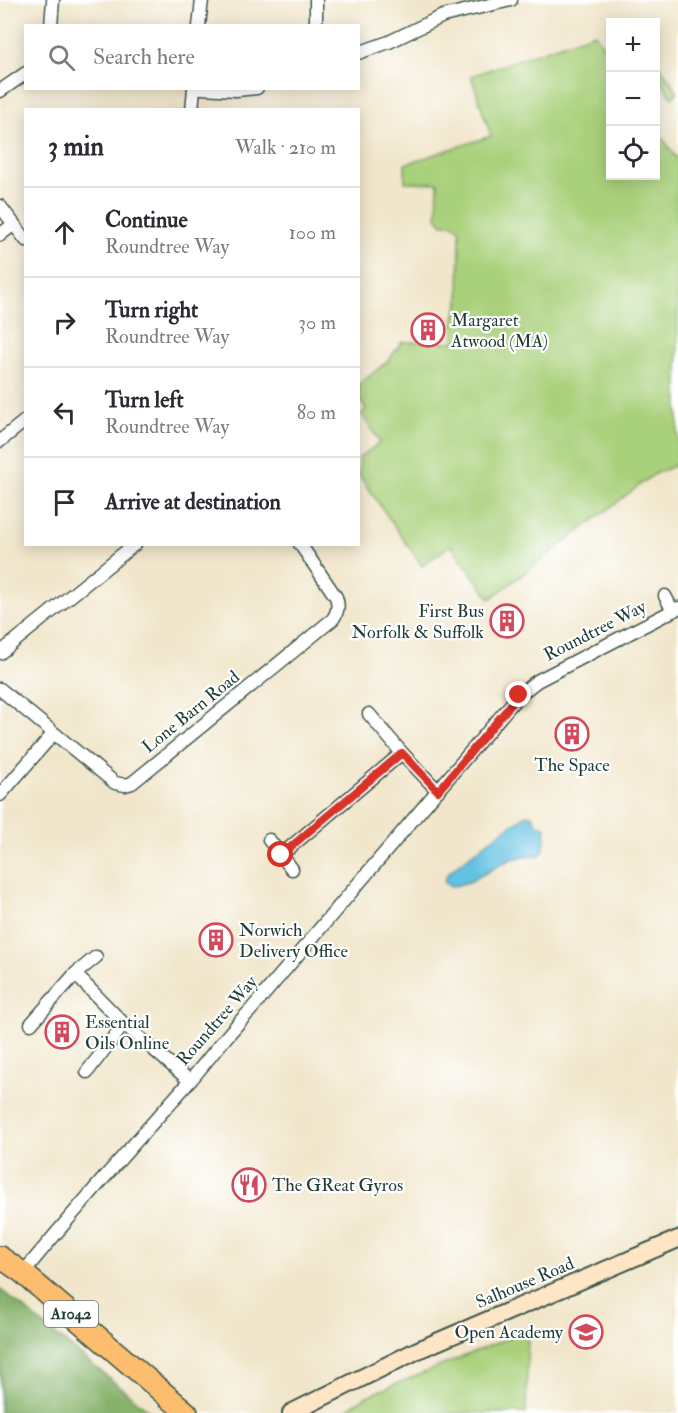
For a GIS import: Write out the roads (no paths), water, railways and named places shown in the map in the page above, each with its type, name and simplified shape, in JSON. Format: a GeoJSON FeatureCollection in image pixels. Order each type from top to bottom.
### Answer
{"type":"FeatureCollection","features":[{"type":"Feature","properties":{"kind":"highway","name":"A1042"},"geometry":{"type":"LineString","coordinates":[[0,1257],[23,1273],[187,1413]]}},
{"type":"Feature","properties":{"kind":"street"},"geometry":{"type":"LineString","coordinates":[[51,24],[53,0]]}},
{"type":"Feature","properties":{"kind":"street"},"geometry":{"type":"LineString","coordinates":[[199,24],[202,0]]}},
{"type":"Feature","properties":{"kind":"street"},"geometry":{"type":"LineString","coordinates":[[316,0],[316,24]]}},
{"type":"Feature","properties":{"kind":"street"},"geometry":{"type":"LineString","coordinates":[[360,52],[389,42],[443,16],[511,0]]}},
{"type":"Feature","properties":{"kind":"street"},"geometry":{"type":"LineString","coordinates":[[0,91],[24,74]]}},
{"type":"Feature","properties":{"kind":"street"},"geometry":{"type":"LineString","coordinates":[[192,108],[194,90]]}},
{"type":"Feature","properties":{"kind":"street"},"geometry":{"type":"LineString","coordinates":[[0,206],[24,237]]}},
{"type":"Feature","properties":{"kind":"street"},"geometry":{"type":"LineString","coordinates":[[0,236],[14,224]]}},
{"type":"Feature","properties":{"kind":"street"},"geometry":{"type":"LineString","coordinates":[[0,441],[24,422]]}},
{"type":"Feature","properties":{"kind":"street"},"geometry":{"type":"LineString","coordinates":[[0,653],[133,546]]}},
{"type":"Feature","properties":{"kind":"street","name":"Lone Barn Road"},"geometry":{"type":"LineString","coordinates":[[0,689],[115,783],[125,785],[132,783],[333,619],[337,613],[336,597],[301,546]]}},
{"type":"Feature","properties":{"kind":"street","name":"Roundtree Way"},"geometry":{"type":"LineString","coordinates":[[23,1273],[155,1118],[190,1081],[509,705],[528,686],[676,610],[665,596]]}},
{"type":"Feature","properties":{"kind":"street"},"geometry":{"type":"LineString","coordinates":[[369,714],[438,791]]}},
{"type":"Feature","properties":{"kind":"street"},"geometry":{"type":"LineString","coordinates":[[0,795],[54,733]]}},
{"type":"Feature","properties":{"kind":"street"},"geometry":{"type":"LineString","coordinates":[[281,855],[402,753]]}},
{"type":"Feature","properties":{"kind":"street"},"geometry":{"type":"LineString","coordinates":[[269,840],[292,869]]}},
{"type":"Feature","properties":{"kind":"street"},"geometry":{"type":"LineString","coordinates":[[31,1024],[75,974],[96,957]]}},
{"type":"Feature","properties":{"kind":"street"},"geometry":{"type":"LineString","coordinates":[[75,974],[124,1024],[190,1081]]}},
{"type":"Feature","properties":{"kind":"street"},"geometry":{"type":"LineString","coordinates":[[87,1072],[124,1024]]}},
{"type":"Feature","properties":{"kind":"street","name":"Salhouse Road"},"geometry":{"type":"LineString","coordinates":[[291,1413],[418,1350],[678,1239]]}},
{"type":"Feature","properties":{"kind":"water"},"geometry":{"type":"Polygon","coordinates":[[[528,814],[533,816],[537,824],[546,828],[544,850],[540,855],[511,859],[469,882],[450,887],[444,881],[448,873],[528,814]]]}},
{"type":"Feature","properties":{"kind":"place","name":"Margaret Atwood (MA)"},"geometry":{"type":"Point","coordinates":[428,330]}},
{"type":"Feature","properties":{"kind":"place","name":"First Bus Norfolk & Suffolk"},"geometry":{"type":"Point","coordinates":[507,621]}},
{"type":"Feature","properties":{"kind":"place","name":"The Space"},"geometry":{"type":"Point","coordinates":[572,734]}},
{"type":"Feature","properties":{"kind":"place","name":"Norwich Delivery Office"},"geometry":{"type":"Point","coordinates":[216,940]}},
{"type":"Feature","properties":{"kind":"place","name":"Essential Oils Online"},"geometry":{"type":"Point","coordinates":[62,1032]}},
{"type":"Feature","properties":{"kind":"place","name":"The GReat Gyros"},"geometry":{"type":"Point","coordinates":[249,1185]}},
{"type":"Feature","properties":{"kind":"place","name":"Open Academy"},"geometry":{"type":"Point","coordinates":[586,1332]}}]}
